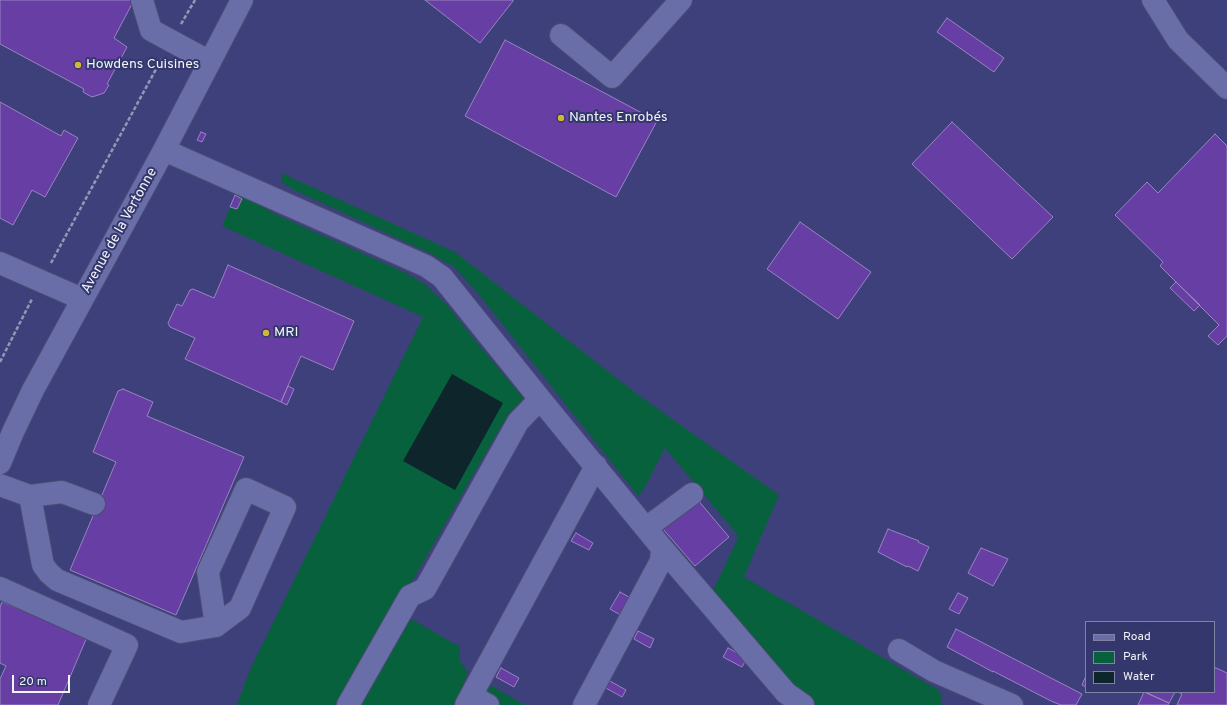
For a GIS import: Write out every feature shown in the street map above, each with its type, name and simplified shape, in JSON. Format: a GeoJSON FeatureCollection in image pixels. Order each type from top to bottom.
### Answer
{"type":"FeatureCollection","features":[{"type":"Feature","properties":{"kind":"street"},"geometry":{"type":"LineString","coordinates":[[142,0],[151,30],[210,62]]}},
{"type":"Feature","properties":{"kind":"street","name":"Avenue de la Vertonne"},"geometry":{"type":"LineString","coordinates":[[0,463],[6,429],[33,390],[164,150],[242,0]]}},
{"type":"Feature","properties":{"kind":"street"},"geometry":{"type":"LineString","coordinates":[[561,35],[612,76],[681,0]]}},
{"type":"Feature","properties":{"kind":"street"},"geometry":{"type":"LineString","coordinates":[[1153,0],[1178,40],[1227,88]]}},
{"type":"Feature","properties":{"kind":"street"},"geometry":{"type":"LineString","coordinates":[[164,150],[426,266],[442,277],[540,400],[596,466],[662,548],[795,703]]}},
{"type":"Feature","properties":{"kind":"street"},"geometry":{"type":"LineString","coordinates":[[0,263],[82,299]]}},
{"type":"Feature","properties":{"kind":"street"},"geometry":{"type":"LineString","coordinates":[[348,705],[410,596],[425,590],[518,422],[540,400]]}},
{"type":"Feature","properties":{"kind":"street"},"geometry":{"type":"LineString","coordinates":[[474,703],[596,466]]}},
{"type":"Feature","properties":{"kind":"street"},"geometry":{"type":"LineString","coordinates":[[0,485],[30,496],[62,492],[94,504]]}},
{"type":"Feature","properties":{"kind":"street"},"geometry":{"type":"LineString","coordinates":[[30,496],[43,565],[49,573],[57,580],[181,632],[216,626],[240,608],[285,507],[246,489],[208,572],[216,626]]}},
{"type":"Feature","properties":{"kind":"street"},"geometry":{"type":"LineString","coordinates":[[646,528],[692,494]]}},
{"type":"Feature","properties":{"kind":"street"},"geometry":{"type":"LineString","coordinates":[[584,705],[661,561],[662,548]]}},
{"type":"Feature","properties":{"kind":"street"},"geometry":{"type":"LineString","coordinates":[[0,588],[127,645],[99,705]]}},
{"type":"Feature","properties":{"kind":"street"},"geometry":{"type":"LineString","coordinates":[[899,650],[934,671],[1012,705]]}},
{"type":"Feature","properties":{"kind":"path"},"geometry":{"type":"LineString","coordinates":[[0,362],[41,281],[194,0]]}},
{"type":"Feature","properties":{"kind":"shaded area"},"geometry":{"type":"Polygon","coordinates":[[[0,0],[1227,0],[1227,705],[0,705],[0,0]]]}},
{"type":"Feature","properties":{"kind":"green space"},"geometry":{"type":"Polygon","coordinates":[[[281,173],[455,252],[637,394],[779,495],[744,577],[940,691],[942,705],[816,705],[804,698],[710,597],[738,538],[736,533],[665,448],[643,491],[638,496],[476,291],[453,266],[429,253],[294,190],[281,182],[281,173]]]}},
{"type":"Feature","properties":{"kind":"green space"},"geometry":{"type":"Polygon","coordinates":[[[237,192],[275,214],[406,273],[426,285],[448,306],[525,400],[510,412],[499,430],[341,705],[237,705],[250,670],[423,317],[222,226],[237,192]]]}},
{"type":"Feature","properties":{"kind":"green space"},"geometry":{"type":"Polygon","coordinates":[[[406,616],[460,647],[460,661],[468,672],[455,705],[355,705],[406,616]]]}},
{"type":"Feature","properties":{"kind":"green space"},"geometry":{"type":"Polygon","coordinates":[[[488,684],[525,705],[499,705],[483,693],[488,684]]]}},
{"type":"Feature","properties":{"kind":"water"},"geometry":{"type":"Polygon","coordinates":[[[452,374],[503,403],[455,490],[403,461],[452,374]]]}},
{"type":"Feature","properties":{"kind":"building","name":"Howdens Cuisines"},"geometry":{"type":"Polygon","coordinates":[[[0,0],[134,0],[114,38],[127,47],[107,84],[109,85],[104,93],[92,97],[83,92],[84,89],[0,44],[0,0]]]}},
{"type":"Feature","properties":{"kind":"building"},"geometry":{"type":"Polygon","coordinates":[[[425,0],[513,0],[513,1],[480,43],[425,0]]]}},
{"type":"Feature","properties":{"kind":"building"},"geometry":{"type":"Polygon","coordinates":[[[947,18],[1004,58],[994,72],[937,32],[947,18]]]}},
{"type":"Feature","properties":{"kind":"building","name":"Nantes Enrobés"},"geometry":{"type":"Polygon","coordinates":[[[505,40],[657,121],[616,197],[465,116],[505,40]]]}},
{"type":"Feature","properties":{"kind":"building"},"geometry":{"type":"Polygon","coordinates":[[[0,102],[61,136],[64,130],[78,138],[45,197],[32,190],[13,225],[0,218],[0,102]]]}},
{"type":"Feature","properties":{"kind":"building"},"geometry":{"type":"Polygon","coordinates":[[[952,122],[1053,217],[1012,259],[912,164],[952,122]]]}},
{"type":"Feature","properties":{"kind":"building"},"geometry":{"type":"Polygon","coordinates":[[[201,132],[206,134],[202,142],[197,140],[201,132]]]}},
{"type":"Feature","properties":{"kind":"building"},"geometry":{"type":"Polygon","coordinates":[[[1215,134],[1227,146],[1227,336],[1218,345],[1208,336],[1219,325],[1160,266],[1163,262],[1115,215],[1147,182],[1158,193],[1215,134]]]}},
{"type":"Feature","properties":{"kind":"building"},"geometry":{"type":"Polygon","coordinates":[[[235,195],[242,199],[237,209],[230,207],[235,195]]]}},
{"type":"Feature","properties":{"kind":"building"},"geometry":{"type":"Polygon","coordinates":[[[800,222],[871,272],[838,319],[767,269],[800,222]]]}},
{"type":"Feature","properties":{"kind":"building","name":"MRI"},"geometry":{"type":"Polygon","coordinates":[[[228,265],[354,321],[333,370],[301,356],[281,402],[185,359],[195,338],[170,327],[168,323],[177,304],[182,306],[190,290],[193,289],[214,298],[228,265]]]}},
{"type":"Feature","properties":{"kind":"building"},"geometry":{"type":"Polygon","coordinates":[[[1176,282],[1200,305],[1194,311],[1170,288],[1176,282]]]}},
{"type":"Feature","properties":{"kind":"building"},"geometry":{"type":"Polygon","coordinates":[[[288,386],[294,389],[287,405],[281,402],[288,386]]]}},
{"type":"Feature","properties":{"kind":"building"},"geometry":{"type":"Polygon","coordinates":[[[123,389],[153,402],[147,416],[244,457],[176,615],[70,570],[116,462],[93,452],[118,391],[123,389]]]}},
{"type":"Feature","properties":{"kind":"building"},"geometry":{"type":"Polygon","coordinates":[[[697,499],[729,537],[695,566],[662,528],[697,499]]]}},
{"type":"Feature","properties":{"kind":"building"},"geometry":{"type":"Polygon","coordinates":[[[888,529],[919,541],[918,542],[929,547],[918,571],[878,552],[888,529]]]}},
{"type":"Feature","properties":{"kind":"building"},"geometry":{"type":"Polygon","coordinates":[[[576,533],[593,543],[589,550],[571,541],[576,533]]]}},
{"type":"Feature","properties":{"kind":"building"},"geometry":{"type":"Polygon","coordinates":[[[981,548],[1008,559],[993,586],[968,573],[981,548]]]}},
{"type":"Feature","properties":{"kind":"building"},"geometry":{"type":"Polygon","coordinates":[[[620,592],[634,600],[624,617],[610,609],[620,592]]]}},
{"type":"Feature","properties":{"kind":"building"},"geometry":{"type":"Polygon","coordinates":[[[958,593],[968,598],[959,614],[949,609],[958,593]]]}},
{"type":"Feature","properties":{"kind":"building"},"geometry":{"type":"Polygon","coordinates":[[[2,602],[87,637],[58,705],[0,705],[0,679],[6,666],[0,663],[0,607],[2,602]]]}},
{"type":"Feature","properties":{"kind":"building"},"geometry":{"type":"Polygon","coordinates":[[[956,629],[1082,694],[1076,705],[1061,705],[1051,701],[947,647],[956,629]]]}},
{"type":"Feature","properties":{"kind":"building"},"geometry":{"type":"Polygon","coordinates":[[[638,631],[654,639],[650,648],[634,639],[638,631]]]}},
{"type":"Feature","properties":{"kind":"building"},"geometry":{"type":"Polygon","coordinates":[[[728,648],[747,658],[742,667],[723,657],[728,648]]]}},
{"type":"Feature","properties":{"kind":"building"},"geometry":{"type":"Polygon","coordinates":[[[1215,667],[1227,673],[1227,705],[1177,705],[1182,694],[1180,693],[1215,693],[1215,667]]]}},
{"type":"Feature","properties":{"kind":"building"},"geometry":{"type":"Polygon","coordinates":[[[501,668],[519,678],[514,687],[496,677],[501,668]]]}},
{"type":"Feature","properties":{"kind":"building"},"geometry":{"type":"Polygon","coordinates":[[[1085,678],[1085,686],[1082,685],[1085,678]]]}},
{"type":"Feature","properties":{"kind":"building"},"geometry":{"type":"Polygon","coordinates":[[[608,680],[626,690],[622,697],[604,687],[608,680]]]}},
{"type":"Feature","properties":{"kind":"building"},"geometry":{"type":"Polygon","coordinates":[[[1144,693],[1147,693],[1169,703],[1168,705],[1138,705],[1144,693]]]}},
{"type":"Feature","properties":{"kind":"building"},"geometry":{"type":"Polygon","coordinates":[[[1146,693],[1174,693],[1169,703],[1146,693]]]}},
{"type":"Feature","properties":{"kind":"place","name":"Howdens Cuisines"},"geometry":{"type":"Point","coordinates":[78,65]}},
{"type":"Feature","properties":{"kind":"place","name":"Nantes Enrobés"},"geometry":{"type":"Point","coordinates":[561,118]}},
{"type":"Feature","properties":{"kind":"place","name":"MRI"},"geometry":{"type":"Point","coordinates":[266,333]}}]}
